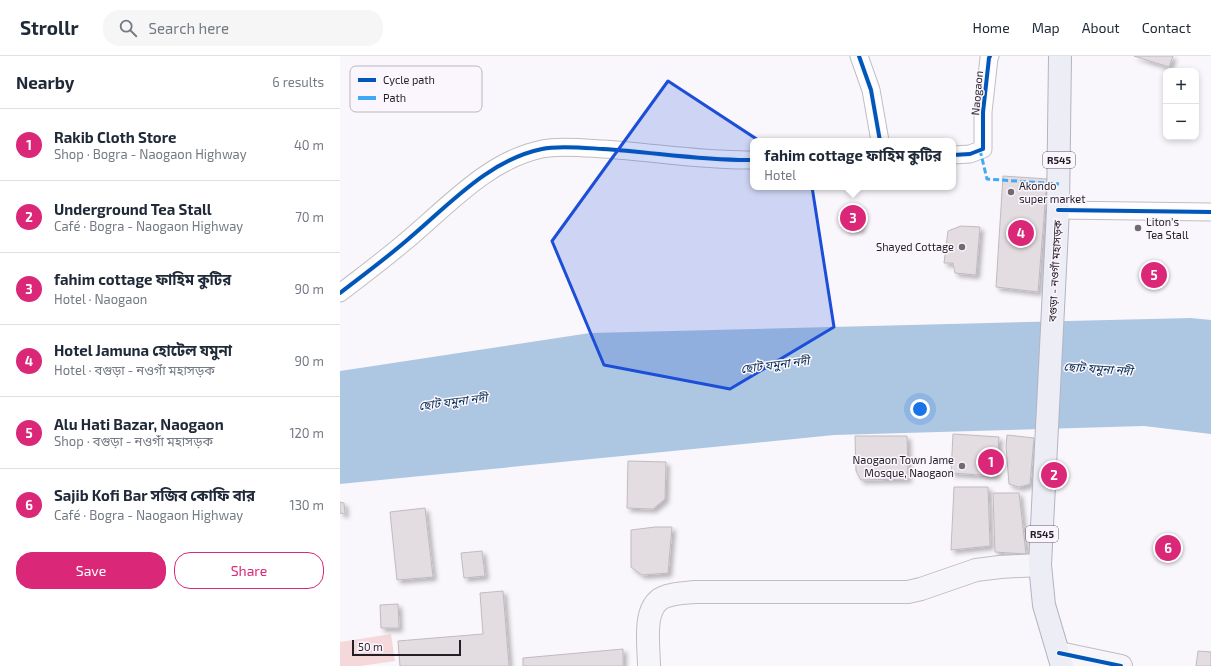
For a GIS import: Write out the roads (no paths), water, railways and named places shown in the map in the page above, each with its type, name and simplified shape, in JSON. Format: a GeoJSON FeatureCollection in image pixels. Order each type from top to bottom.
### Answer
{"type":"FeatureCollection","features":[{"type":"Feature","properties":{"kind":"main road","name":"বগুড়া - নওগাঁ মহাসড়ক"},"geometry":{"type":"LineString","coordinates":[[1040,565],[1056,264],[1060,56]]}},
{"type":"Feature","properties":{"kind":"main road","name":"R545"},"geometry":{"type":"LineString","coordinates":[[1040,565],[1044,605],[1060,660]]}},
{"type":"Feature","properties":{"kind":"main road"},"geometry":{"type":"LineString","coordinates":[[649,666],[648,622],[652,608],[658,601],[667,596],[695,592],[908,592],[976,570],[1040,565]]}},
{"type":"Feature","properties":{"kind":"main road"},"geometry":{"type":"LineString","coordinates":[[1060,660],[1121,666]]}},
{"type":"Feature","properties":{"kind":"street"},"geometry":{"type":"LineString","coordinates":[[859,56],[871,90],[879,138]]}},
{"type":"Feature","properties":{"kind":"street","name":"Naogaon"},"geometry":{"type":"LineString","coordinates":[[956,155],[970,154],[983,149],[983,112],[990,56]]}},
{"type":"Feature","properties":{"kind":"street"},"geometry":{"type":"LineString","coordinates":[[340,293],[407,241],[452,201],[497,166],[518,156],[543,148],[582,147],[644,151],[726,161],[750,160]]}},
{"type":"Feature","properties":{"kind":"street"},"geometry":{"type":"LineString","coordinates":[[1058,210],[1211,212]]}},
{"type":"Feature","properties":{"kind":"water","name":"ছোট যমুনা নদী"},"geometry":{"type":"Polygon","coordinates":[[[1191,318],[1211,320],[1211,434],[1144,426],[834,435],[340,484],[340,371],[590,333],[1191,318]]]}},
{"type":"Feature","properties":{"kind":"place","name":"Akondo super market"},"geometry":{"type":"Point","coordinates":[1011,192]}},
{"type":"Feature","properties":{"kind":"place","name":"fahim cottage ফাহিম কুটির"},"geometry":{"type":"Point","coordinates":[853,218]}},
{"type":"Feature","properties":{"kind":"place","name":"Liton's Tea Stall"},"geometry":{"type":"Point","coordinates":[1138,228]}},
{"type":"Feature","properties":{"kind":"place","name":"Hotel Jamuna হোটেল যমুনা"},"geometry":{"type":"Point","coordinates":[1021,233]}},
{"type":"Feature","properties":{"kind":"place","name":"Shayed Cottage"},"geometry":{"type":"Point","coordinates":[962,247]}},
{"type":"Feature","properties":{"kind":"place","name":"Alu Hati Bazar, Naogaon"},"geometry":{"type":"Point","coordinates":[1154,275]}},
{"type":"Feature","properties":{"kind":"place","name":"Rakib Cloth Store"},"geometry":{"type":"Point","coordinates":[991,462]}},
{"type":"Feature","properties":{"kind":"place","name":"Naogaon Town Jame Mosque, Naogaon"},"geometry":{"type":"Point","coordinates":[962,466]}},
{"type":"Feature","properties":{"kind":"place","name":"Underground Tea Stall"},"geometry":{"type":"Point","coordinates":[1054,475]}},
{"type":"Feature","properties":{"kind":"place","name":"Sajib Kofi Bar সজিব কোফি বার"},"geometry":{"type":"Point","coordinates":[1168,548]}}]}
